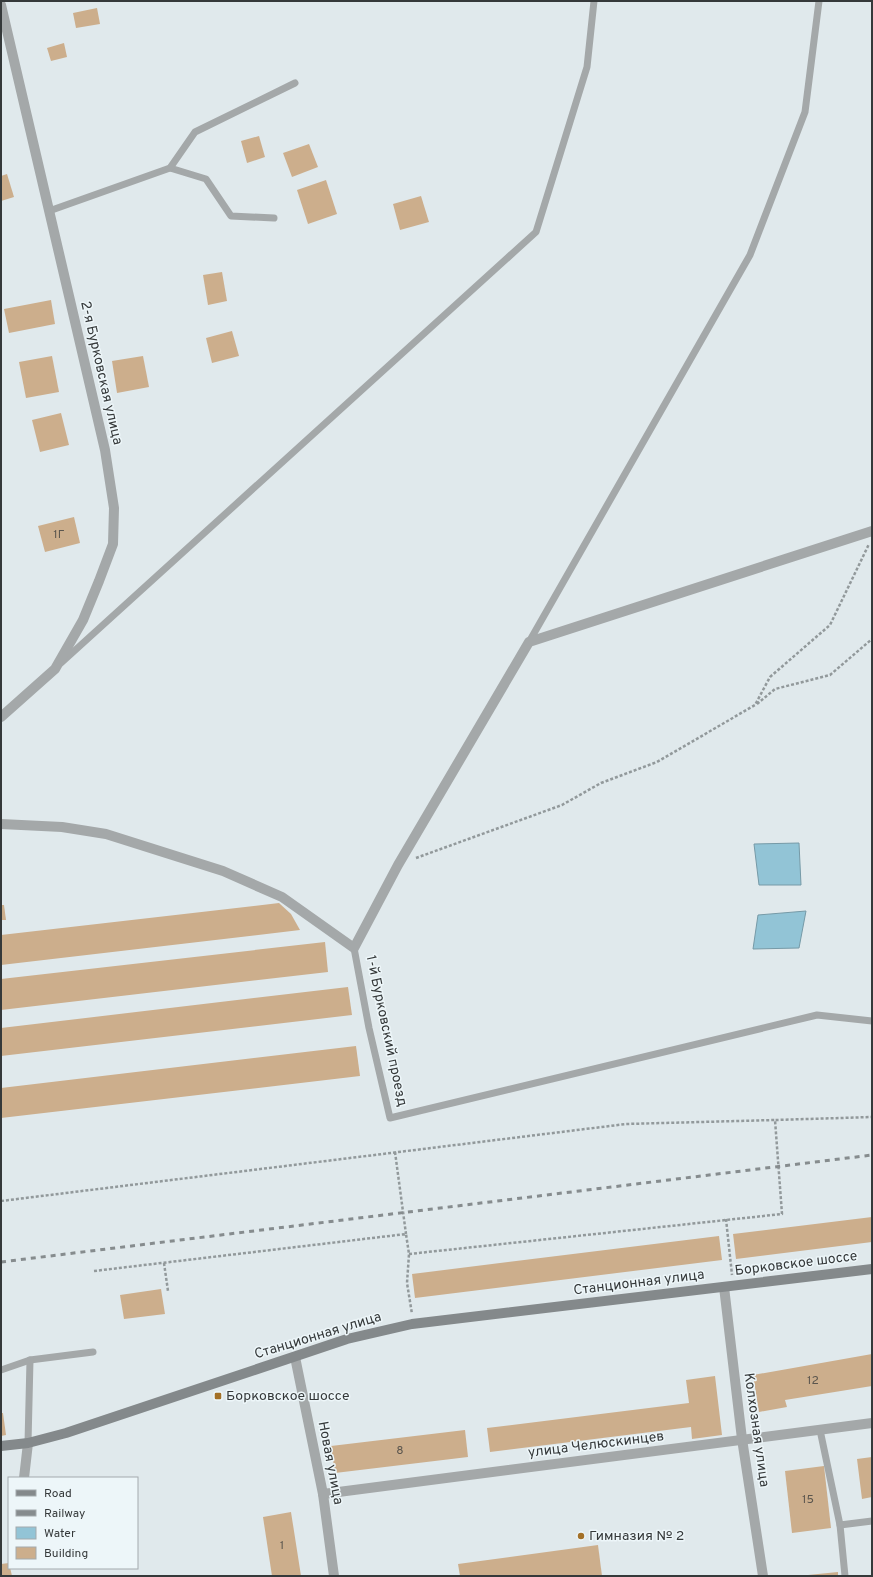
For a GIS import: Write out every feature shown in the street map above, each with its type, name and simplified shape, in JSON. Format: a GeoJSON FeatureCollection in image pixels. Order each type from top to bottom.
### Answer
{"type":"FeatureCollection","features":[{"type":"Feature","properties":{"kind":"main road","name":"Борковское шоссе"},"geometry":{"type":"LineString","coordinates":[[728,1286],[872,1268]]}},
{"type":"Feature","properties":{"kind":"main road","name":"Станционная улица"},"geometry":{"type":"LineString","coordinates":[[1,1446],[28,1443],[66,1433],[347,1339],[414,1324],[728,1286]]}},
{"type":"Feature","properties":{"kind":"street","name":"2-я Бурковская улица"},"geometry":{"type":"LineString","coordinates":[[1,5],[2,18],[105,450],[114,508],[113,544],[83,620],[55,669],[1,717]]}},
{"type":"Feature","properties":{"kind":"street"},"geometry":{"type":"LineString","coordinates":[[354,948],[398,865],[529,642],[872,530]]}},
{"type":"Feature","properties":{"kind":"street","name":"1-й Бурковский проезд"},"geometry":{"type":"LineString","coordinates":[[1,824],[62,827],[106,834],[223,871],[282,898],[354,948]]}},
{"type":"Feature","properties":{"kind":"street","name":"Колхозная улица"},"geometry":{"type":"LineString","coordinates":[[728,1286],[742,1439],[763,1576]]}},
{"type":"Feature","properties":{"kind":"street","name":"Новая улица"},"geometry":{"type":"LineString","coordinates":[[295,1357],[323,1494],[334,1576]]}},
{"type":"Feature","properties":{"kind":"street","name":"улица Челюскинцев"},"geometry":{"type":"LineString","coordinates":[[323,1494],[872,1423]]}},
{"type":"Feature","properties":{"kind":"street"},"geometry":{"type":"LineString","coordinates":[[24,1477],[28,1443]]}},
{"type":"Feature","properties":{"kind":"lane"},"geometry":{"type":"LineString","coordinates":[[55,669],[536,232],[587,67],[594,1]]}},
{"type":"Feature","properties":{"kind":"lane"},"geometry":{"type":"LineString","coordinates":[[529,642],[750,255],[805,112],[820,1]]}},
{"type":"Feature","properties":{"kind":"lane"},"geometry":{"type":"LineString","coordinates":[[49,210],[170,168],[195,132],[295,83]]}},
{"type":"Feature","properties":{"kind":"lane"},"geometry":{"type":"LineString","coordinates":[[170,168],[206,179],[231,216],[274,218]]}},
{"type":"Feature","properties":{"kind":"lane","name":"1-й Бурковский проезд"},"geometry":{"type":"LineString","coordinates":[[354,948],[369,1028],[390,1118],[817,1015],[872,1021]]}},
{"type":"Feature","properties":{"kind":"lane"},"geometry":{"type":"LineString","coordinates":[[1,1370],[30,1360],[93,1352]]}},
{"type":"Feature","properties":{"kind":"lane"},"geometry":{"type":"LineString","coordinates":[[28,1443],[30,1360]]}},
{"type":"Feature","properties":{"kind":"lane"},"geometry":{"type":"LineString","coordinates":[[820,1430],[840,1525],[845,1576]]}},
{"type":"Feature","properties":{"kind":"lane"},"geometry":{"type":"LineString","coordinates":[[840,1525],[872,1521]]}},
{"type":"Feature","properties":{"kind":"path"},"geometry":{"type":"LineString","coordinates":[[755,705],[770,677],[830,625],[872,537]]}},
{"type":"Feature","properties":{"kind":"path"},"geometry":{"type":"LineString","coordinates":[[398,865],[562,804],[601,783],[656,762],[755,705],[775,689],[830,675],[872,639]]}},
{"type":"Feature","properties":{"kind":"path"},"geometry":{"type":"LineString","coordinates":[[1,1201],[626,1124],[872,1117]]}},
{"type":"Feature","properties":{"kind":"path"},"geometry":{"type":"LineString","coordinates":[[409,1254],[782,1214],[775,1120]]}},
{"type":"Feature","properties":{"kind":"path"},"geometry":{"type":"LineString","coordinates":[[395,1152],[409,1254],[407,1283],[414,1324]]}},
{"type":"Feature","properties":{"kind":"path"},"geometry":{"type":"LineString","coordinates":[[726,1219],[728,1286]]}},
{"type":"Feature","properties":{"kind":"path"},"geometry":{"type":"LineString","coordinates":[[94,1271],[406,1234]]}},
{"type":"Feature","properties":{"kind":"path"},"geometry":{"type":"LineString","coordinates":[[164,1263],[168,1291]]}},
{"type":"Feature","properties":{"kind":"water"},"geometry":{"type":"Polygon","coordinates":[[[799,843],[801,885],[759,885],[754,844],[799,843]]]}},
{"type":"Feature","properties":{"kind":"water"},"geometry":{"type":"Polygon","coordinates":[[[806,911],[799,948],[753,949],[758,915],[806,911]]]}},
{"type":"Feature","properties":{"kind":"building"},"geometry":{"type":"Polygon","coordinates":[[[97,8],[100,24],[76,28],[73,13],[97,8]]]}},
{"type":"Feature","properties":{"kind":"building"},"geometry":{"type":"Polygon","coordinates":[[[64,43],[67,57],[51,61],[47,48],[64,43]]]}},
{"type":"Feature","properties":{"kind":"building"},"geometry":{"type":"Polygon","coordinates":[[[259,136],[265,157],[247,163],[241,141],[259,136]]]}},
{"type":"Feature","properties":{"kind":"building"},"geometry":{"type":"Polygon","coordinates":[[[309,144],[318,167],[292,177],[283,153],[309,144]]]}},
{"type":"Feature","properties":{"kind":"building"},"geometry":{"type":"Polygon","coordinates":[[[7,174],[14,197],[1,201],[1,176],[7,174]]]}},
{"type":"Feature","properties":{"kind":"building"},"geometry":{"type":"Polygon","coordinates":[[[326,180],[337,214],[308,224],[297,190],[326,180]]]}},
{"type":"Feature","properties":{"kind":"building"},"geometry":{"type":"Polygon","coordinates":[[[421,196],[429,222],[400,230],[393,204],[421,196]]]}},
{"type":"Feature","properties":{"kind":"building"},"geometry":{"type":"Polygon","coordinates":[[[222,272],[227,301],[208,305],[203,275],[222,272]]]}},
{"type":"Feature","properties":{"kind":"building"},"geometry":{"type":"Polygon","coordinates":[[[51,300],[55,324],[9,333],[4,309],[51,300]]]}},
{"type":"Feature","properties":{"kind":"building"},"geometry":{"type":"Polygon","coordinates":[[[232,331],[239,356],[212,363],[206,338],[232,331]]]}},
{"type":"Feature","properties":{"kind":"building"},"geometry":{"type":"Polygon","coordinates":[[[52,356],[59,392],[26,398],[19,362],[52,356]]]}},
{"type":"Feature","properties":{"kind":"building"},"geometry":{"type":"Polygon","coordinates":[[[143,356],[149,387],[117,393],[112,361],[143,356]]]}},
{"type":"Feature","properties":{"kind":"building"},"geometry":{"type":"Polygon","coordinates":[[[61,413],[69,445],[40,452],[32,420],[61,413]]]}},
{"type":"Feature","properties":{"kind":"building"},"geometry":{"type":"Polygon","coordinates":[[[74,517],[80,543],[45,552],[38,526],[74,517]]]}},
{"type":"Feature","properties":{"kind":"building"},"geometry":{"type":"Polygon","coordinates":[[[279,903],[291,914],[300,930],[1,965],[1,935],[279,903]]]}},
{"type":"Feature","properties":{"kind":"building"},"geometry":{"type":"Polygon","coordinates":[[[1,905],[4,905],[6,920],[1,920],[1,905]]]}},
{"type":"Feature","properties":{"kind":"building"},"geometry":{"type":"Polygon","coordinates":[[[325,942],[328,972],[1,1010],[1,979],[325,942]]]}},
{"type":"Feature","properties":{"kind":"building"},"geometry":{"type":"Polygon","coordinates":[[[348,987],[352,1015],[1,1056],[1,1028],[348,987]]]}},
{"type":"Feature","properties":{"kind":"building"},"geometry":{"type":"Polygon","coordinates":[[[356,1046],[360,1076],[1,1118],[1,1088],[356,1046]]]}},
{"type":"Feature","properties":{"kind":"building"},"geometry":{"type":"Polygon","coordinates":[[[872,1217],[872,1242],[736,1259],[733,1234],[872,1217]]]}},
{"type":"Feature","properties":{"kind":"building"},"geometry":{"type":"Polygon","coordinates":[[[719,1236],[722,1260],[415,1298],[412,1274],[719,1236]]]}},
{"type":"Feature","properties":{"kind":"building"},"geometry":{"type":"Polygon","coordinates":[[[161,1289],[165,1314],[124,1319],[120,1295],[161,1289]]]}},
{"type":"Feature","properties":{"kind":"building"},"geometry":{"type":"Polygon","coordinates":[[[872,1354],[872,1386],[785,1400],[787,1407],[759,1412],[753,1375],[872,1354]]]}},
{"type":"Feature","properties":{"kind":"building"},"geometry":{"type":"Polygon","coordinates":[[[715,1376],[722,1435],[692,1439],[691,1427],[490,1452],[487,1428],[689,1403],[686,1380],[715,1376]]]}},
{"type":"Feature","properties":{"kind":"building"},"geometry":{"type":"Polygon","coordinates":[[[1,1413],[3,1413],[6,1435],[1,1436],[1,1413]]]}},
{"type":"Feature","properties":{"kind":"building"},"geometry":{"type":"Polygon","coordinates":[[[465,1430],[468,1457],[335,1473],[331,1446],[465,1430]]]}},
{"type":"Feature","properties":{"kind":"building"},"geometry":{"type":"Polygon","coordinates":[[[872,1457],[872,1497],[862,1499],[857,1459],[872,1457]]]}},
{"type":"Feature","properties":{"kind":"building"},"geometry":{"type":"Polygon","coordinates":[[[824,1466],[831,1528],[792,1533],[785,1471],[824,1466]]]}},
{"type":"Feature","properties":{"kind":"building"},"geometry":{"type":"Polygon","coordinates":[[[291,1512],[301,1576],[272,1576],[263,1517],[291,1512]]]}},
{"type":"Feature","properties":{"kind":"building"},"geometry":{"type":"Polygon","coordinates":[[[598,1545],[602,1576],[460,1576],[458,1564],[598,1545]]]}},
{"type":"Feature","properties":{"kind":"building"},"geometry":{"type":"Polygon","coordinates":[[[8,1563],[8,1569],[10,1569],[12,1576],[1,1576],[1,1564],[8,1563]]]}},
{"type":"Feature","properties":{"kind":"building"},"geometry":{"type":"Polygon","coordinates":[[[838,1572],[838,1576],[808,1576],[808,1575],[838,1572]]]}},
{"type":"Feature","properties":{"kind":"railway"},"geometry":{"type":"LineString","coordinates":[[1,1262],[872,1155]]}},
{"type":"Feature","properties":{"kind":"place","name":"Борковское шоссе"},"geometry":{"type":"Point","coordinates":[218,1396]}},
{"type":"Feature","properties":{"kind":"place","name":"Гимназия № 2"},"geometry":{"type":"Point","coordinates":[581,1536]}}]}
